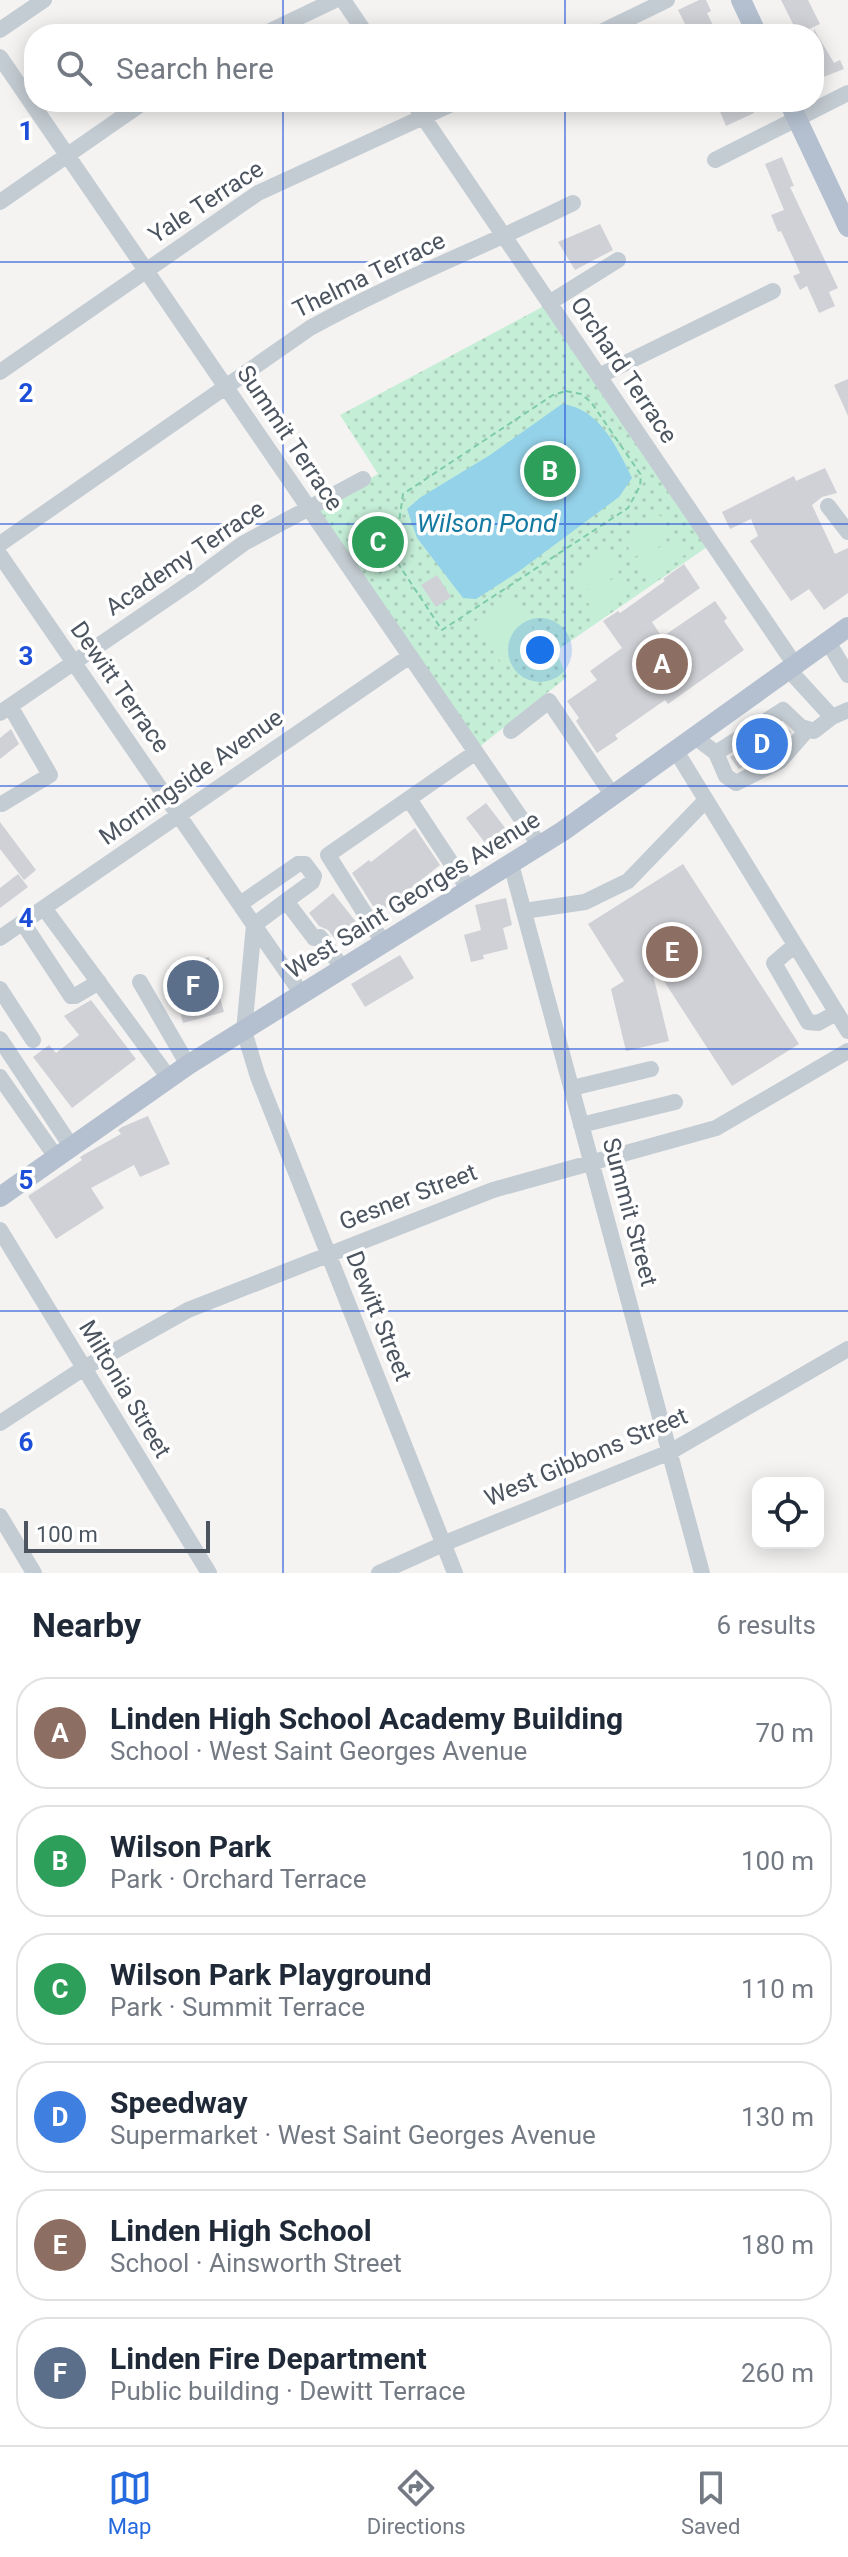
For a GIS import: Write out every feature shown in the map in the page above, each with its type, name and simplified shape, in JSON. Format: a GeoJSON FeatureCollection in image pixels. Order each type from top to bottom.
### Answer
{"type":"FeatureCollection","features":[{"type":"Feature","properties":{"kind":"main road"},"geometry":{"type":"LineString","coordinates":[[741,0],[752,24]]}},
{"type":"Feature","properties":{"kind":"main road"},"geometry":{"type":"LineString","coordinates":[[794,112],[848,227]]}},
{"type":"Feature","properties":{"kind":"main road","name":"West Saint Georges Avenue"},"geometry":{"type":"LineString","coordinates":[[0,1197],[188,1065],[540,846],[848,627]]}},
{"type":"Feature","properties":{"kind":"street"},"geometry":{"type":"LineString","coordinates":[[0,30],[44,0]]}},
{"type":"Feature","properties":{"kind":"street"},"geometry":{"type":"LineString","coordinates":[[285,24],[335,0]]}},
{"type":"Feature","properties":{"kind":"street"},"geometry":{"type":"LineString","coordinates":[[343,0],[359,24]]}},
{"type":"Feature","properties":{"kind":"street"},"geometry":{"type":"LineString","coordinates":[[618,24],[667,0]]}},
{"type":"Feature","properties":{"kind":"street","name":"Summit Terrace"},"geometry":{"type":"LineString","coordinates":[[0,57],[24,92]]}},
{"type":"Feature","properties":{"kind":"street"},"geometry":{"type":"LineString","coordinates":[[824,100],[848,93]]}},
{"type":"Feature","properties":{"kind":"street","name":"Summit Terrace"},"geometry":{"type":"LineString","coordinates":[[38,112],[540,846]]}},
{"type":"Feature","properties":{"kind":"street"},"geometry":{"type":"LineString","coordinates":[[0,202],[129,112]]}},
{"type":"Feature","properties":{"kind":"street","name":"Orchard Terrace"},"geometry":{"type":"LineString","coordinates":[[419,112],[792,668],[832,717]]}},
{"type":"Feature","properties":{"kind":"street","name":"Yale Terrace"},"geometry":{"type":"LineString","coordinates":[[0,372],[258,193],[435,112]]}},
{"type":"Feature","properties":{"kind":"street"},"geometry":{"type":"LineString","coordinates":[[715,160],[790,112]]}},
{"type":"Feature","properties":{"kind":"street","name":"Thelma Terrace"},"geometry":{"type":"LineString","coordinates":[[0,544],[310,328],[359,301],[573,203]]}},
{"type":"Feature","properties":{"kind":"street"},"geometry":{"type":"LineString","coordinates":[[549,303],[618,260]]}},
{"type":"Feature","properties":{"kind":"street"},"geometry":{"type":"LineString","coordinates":[[599,376],[773,291]]}},
{"type":"Feature","properties":{"kind":"street","name":"Academy Terrace"},"geometry":{"type":"LineString","coordinates":[[5,710],[244,543],[363,479]]}},
{"type":"Feature","properties":{"kind":"street"},"geometry":{"type":"LineString","coordinates":[[828,506],[848,532]]}},
{"type":"Feature","properties":{"kind":"street","name":"Dewitt Terrace"},"geometry":{"type":"LineString","coordinates":[[0,555],[302,994]]}},
{"type":"Feature","properties":{"kind":"street"},"geometry":{"type":"LineString","coordinates":[[828,642],[848,675]]}},
{"type":"Feature","properties":{"kind":"street","name":"Morningside Avenue"},"geometry":{"type":"LineString","coordinates":[[0,938],[410,656]]}},
{"type":"Feature","properties":{"kind":"street"},"geometry":{"type":"LineString","coordinates":[[511,731],[549,701],[613,796]]}},
{"type":"Feature","properties":{"kind":"street"},"geometry":{"type":"LineString","coordinates":[[2,804],[50,775],[5,710]]}},
{"type":"Feature","properties":{"kind":"street"},"geometry":{"type":"LineString","coordinates":[[716,753],[783,710],[801,727],[814,731],[832,717],[848,710]]}},
{"type":"Feature","properties":{"kind":"street"},"geometry":{"type":"LineString","coordinates":[[695,737],[716,753],[726,776],[736,783],[780,761],[808,729]]}},
{"type":"Feature","properties":{"kind":"street"},"geometry":{"type":"LineString","coordinates":[[676,751],[848,1031]]}},
{"type":"Feature","properties":{"kind":"street"},"geometry":{"type":"LineString","coordinates":[[384,944],[328,855],[476,752]]}},
{"type":"Feature","properties":{"kind":"street"},"geometry":{"type":"LineString","coordinates":[[409,799],[469,890]]}},
{"type":"Feature","properties":{"kind":"street"},"geometry":{"type":"LineString","coordinates":[[524,911],[585,902],[628,881],[706,800]]}},
{"type":"Feature","properties":{"kind":"street"},"geometry":{"type":"LineString","coordinates":[[240,904],[298,864],[305,864],[314,876],[312,882],[254,925],[244,1031]]}},
{"type":"Feature","properties":{"kind":"street","name":"Summit Street"},"geometry":{"type":"LineString","coordinates":[[511,864],[702,1573]]}},
{"type":"Feature","properties":{"kind":"street"},"geometry":{"type":"LineString","coordinates":[[286,901],[314,938],[320,937],[343,969]]}},
{"type":"Feature","properties":{"kind":"street"},"geometry":{"type":"LineString","coordinates":[[44,908],[169,1078]]}},
{"type":"Feature","properties":{"kind":"street"},"geometry":{"type":"LineString","coordinates":[[23,923],[71,996],[99,982]]}},
{"type":"Feature","properties":{"kind":"street"},"geometry":{"type":"LineString","coordinates":[[795,945],[774,963],[808,1022],[818,1023],[836,1013]]}},
{"type":"Feature","properties":{"kind":"street"},"geometry":{"type":"LineString","coordinates":[[140,982],[188,1065]]}},
{"type":"Feature","properties":{"kind":"street"},"geometry":{"type":"LineString","coordinates":[[0,989],[33,1040]]}},
{"type":"Feature","properties":{"kind":"street","name":"Dewitt Street"},"geometry":{"type":"LineString","coordinates":[[244,1031],[258,1077],[455,1573]]}},
{"type":"Feature","properties":{"kind":"street"},"geometry":{"type":"LineString","coordinates":[[0,1039],[63,1152]]}},
{"type":"Feature","properties":{"kind":"street","name":"Gesner Street"},"geometry":{"type":"LineString","coordinates":[[0,1423],[84,1368],[188,1310],[493,1190],[716,1128],[848,1051]]}},
{"type":"Feature","properties":{"kind":"street"},"geometry":{"type":"LineString","coordinates":[[572,1088],[651,1069]]}},
{"type":"Feature","properties":{"kind":"street"},"geometry":{"type":"LineString","coordinates":[[0,1077],[63,1152]]}},
{"type":"Feature","properties":{"kind":"street"},"geometry":{"type":"LineString","coordinates":[[581,1125],[675,1102]]}},
{"type":"Feature","properties":{"kind":"street","name":"Miltonia Street"},"geometry":{"type":"LineString","coordinates":[[0,1230],[209,1573]]}},
{"type":"Feature","properties":{"kind":"street","name":"West Gibbons Street"},"geometry":{"type":"LineString","coordinates":[[379,1573],[670,1452],[848,1349]]}},
{"type":"Feature","properties":{"kind":"street"},"geometry":{"type":"LineString","coordinates":[[0,1516],[34,1573]]}},
{"type":"Feature","properties":{"kind":"path"},"geometry":{"type":"LineString","coordinates":[[566,391],[581,394],[591,402],[641,475],[640,486],[628,508],[442,630],[399,565],[395,551],[401,502],[403,494],[410,489],[553,395],[566,391]]}},
{"type":"Feature","properties":{"kind":"green space"},"geometry":{"type":"Polygon","coordinates":[[[546,305],[710,545],[556,651],[567,677],[478,748],[314,510],[378,474],[340,415],[546,305]]]}},
{"type":"Feature","properties":{"kind":"green space"},"geometry":{"type":"Polygon","coordinates":[[[660,515],[671,532],[635,557],[623,540],[660,515]]]}},
{"type":"Feature","properties":{"kind":"green space"},"geometry":{"type":"Polygon","coordinates":[[[675,537],[686,554],[650,579],[638,562],[675,537]]]}},
{"type":"Feature","properties":{"kind":"green space"},"geometry":{"type":"Polygon","coordinates":[[[606,552],[618,569],[582,594],[570,577],[606,552]]]}},
{"type":"Feature","properties":{"kind":"green space"},"geometry":{"type":"Polygon","coordinates":[[[621,573],[633,590],[596,615],[585,598],[621,573]]]}},
{"type":"Feature","properties":{"kind":"green space"},"geometry":{"type":"Polygon","coordinates":[[[512,597],[542,642],[504,667],[474,622],[512,597]]]}},
{"type":"Feature","properties":{"kind":"water","name":"Wilson Pond"},"geometry":{"type":"Polygon","coordinates":[[[562,404],[575,407],[596,421],[613,442],[632,478],[619,497],[518,572],[476,599],[463,598],[417,538],[407,509],[562,404]]]}},
{"type":"Feature","properties":{"kind":"building"},"geometry":{"type":"Polygon","coordinates":[[[706,0],[712,24],[685,24],[678,10],[706,0]]]}},
{"type":"Feature","properties":{"kind":"building"},"geometry":{"type":"Polygon","coordinates":[[[781,0],[808,0],[820,24],[793,24],[781,0]]]}},
{"type":"Feature","properties":{"kind":"building"},"geometry":{"type":"Polygon","coordinates":[[[824,46],[834,63],[840,60],[844,69],[824,77],[824,46]]]}},
{"type":"Feature","properties":{"kind":"building"},"geometry":{"type":"Polygon","coordinates":[[[720,112],[754,112],[754,113],[726,126],[720,112]]]}},
{"type":"Feature","properties":{"kind":"building"},"geometry":{"type":"Polygon","coordinates":[[[782,157],[794,186],[790,187],[838,288],[829,292],[835,306],[819,313],[807,286],[800,290],[793,276],[800,273],[771,215],[784,210],[765,164],[782,157]]]}},
{"type":"Feature","properties":{"kind":"building"},"geometry":{"type":"Polygon","coordinates":[[[600,224],[613,250],[575,270],[558,242],[600,224]]]}},
{"type":"Feature","properties":{"kind":"building"},"geometry":{"type":"Polygon","coordinates":[[[848,379],[848,416],[834,385],[848,379]]]}},
{"type":"Feature","properties":{"kind":"building"},"geometry":{"type":"Polygon","coordinates":[[[825,468],[837,493],[822,497],[812,505],[835,554],[848,548],[848,593],[824,610],[809,589],[791,601],[750,541],[758,536],[751,519],[730,529],[722,512],[794,476],[796,481],[825,468]]]}},
{"type":"Feature","properties":{"kind":"building"},"geometry":{"type":"Polygon","coordinates":[[[684,564],[700,588],[652,622],[662,637],[715,601],[727,618],[724,621],[744,650],[668,704],[665,700],[615,735],[618,739],[597,753],[567,701],[597,680],[590,671],[622,648],[603,621],[618,611],[620,613],[684,564]]]}},
{"type":"Feature","properties":{"kind":"building"},"geometry":{"type":"Polygon","coordinates":[[[437,575],[451,597],[436,607],[421,585],[437,575]]]}},
{"type":"Feature","properties":{"kind":"building"},"geometry":{"type":"Polygon","coordinates":[[[782,724],[791,732],[772,746],[775,750],[763,757],[760,755],[739,769],[730,757],[782,724]]]}},
{"type":"Feature","properties":{"kind":"building"},"geometry":{"type":"Polygon","coordinates":[[[11,729],[19,744],[0,759],[0,738],[11,729]]]}},
{"type":"Feature","properties":{"kind":"building"},"geometry":{"type":"Polygon","coordinates":[[[486,803],[506,829],[486,844],[466,818],[486,803]]]}},
{"type":"Feature","properties":{"kind":"building"},"geometry":{"type":"Polygon","coordinates":[[[0,822],[36,870],[24,880],[0,849],[0,822]]]}},
{"type":"Feature","properties":{"kind":"building"},"geometry":{"type":"Polygon","coordinates":[[[415,828],[440,865],[378,914],[352,873],[415,828]]]}},
{"type":"Feature","properties":{"kind":"building"},"geometry":{"type":"Polygon","coordinates":[[[683,864],[799,1044],[732,1086],[649,958],[669,1041],[626,1051],[611,989],[624,981],[588,924],[683,864]]]}},
{"type":"Feature","properties":{"kind":"building"},"geometry":{"type":"Polygon","coordinates":[[[18,874],[28,887],[0,908],[0,888],[18,874]]]}},
{"type":"Feature","properties":{"kind":"building"},"geometry":{"type":"Polygon","coordinates":[[[333,893],[357,923],[336,940],[309,913],[333,893]]]}},
{"type":"Feature","properties":{"kind":"building"},"geometry":{"type":"Polygon","coordinates":[[[506,898],[512,925],[503,928],[508,949],[483,955],[484,959],[471,962],[464,935],[481,930],[475,905],[506,898]]]}},
{"type":"Feature","properties":{"kind":"building"},"geometry":{"type":"Polygon","coordinates":[[[400,955],[414,978],[365,1007],[351,984],[400,955]]]}},
{"type":"Feature","properties":{"kind":"building"},"geometry":{"type":"Polygon","coordinates":[[[209,957],[224,1012],[183,1023],[168,968],[209,957]]]}},
{"type":"Feature","properties":{"kind":"building"},"geometry":{"type":"Polygon","coordinates":[[[91,1000],[136,1059],[72,1108],[33,1057],[49,1045],[56,1053],[79,1035],[64,1016],[91,1000]]]}},
{"type":"Feature","properties":{"kind":"building"},"geometry":{"type":"Polygon","coordinates":[[[148,1116],[170,1164],[140,1177],[134,1165],[91,1188],[104,1208],[56,1239],[28,1196],[82,1160],[80,1157],[121,1134],[118,1130],[122,1127],[148,1116]]]}},
{"type":"Feature","properties":{"kind":"place","name":"Wilson Park"},"geometry":{"type":"Point","coordinates":[550,471]}},
{"type":"Feature","properties":{"kind":"place","name":"Wilson Park Playground"},"geometry":{"type":"Point","coordinates":[378,542]}},
{"type":"Feature","properties":{"kind":"place","name":"Linden High School Academy Building"},"geometry":{"type":"Point","coordinates":[662,664]}},
{"type":"Feature","properties":{"kind":"place","name":"Speedway"},"geometry":{"type":"Point","coordinates":[762,744]}},
{"type":"Feature","properties":{"kind":"place","name":"Linden High School"},"geometry":{"type":"Point","coordinates":[672,952]}},
{"type":"Feature","properties":{"kind":"place","name":"Linden Fire Department"},"geometry":{"type":"Point","coordinates":[193,986]}}]}
